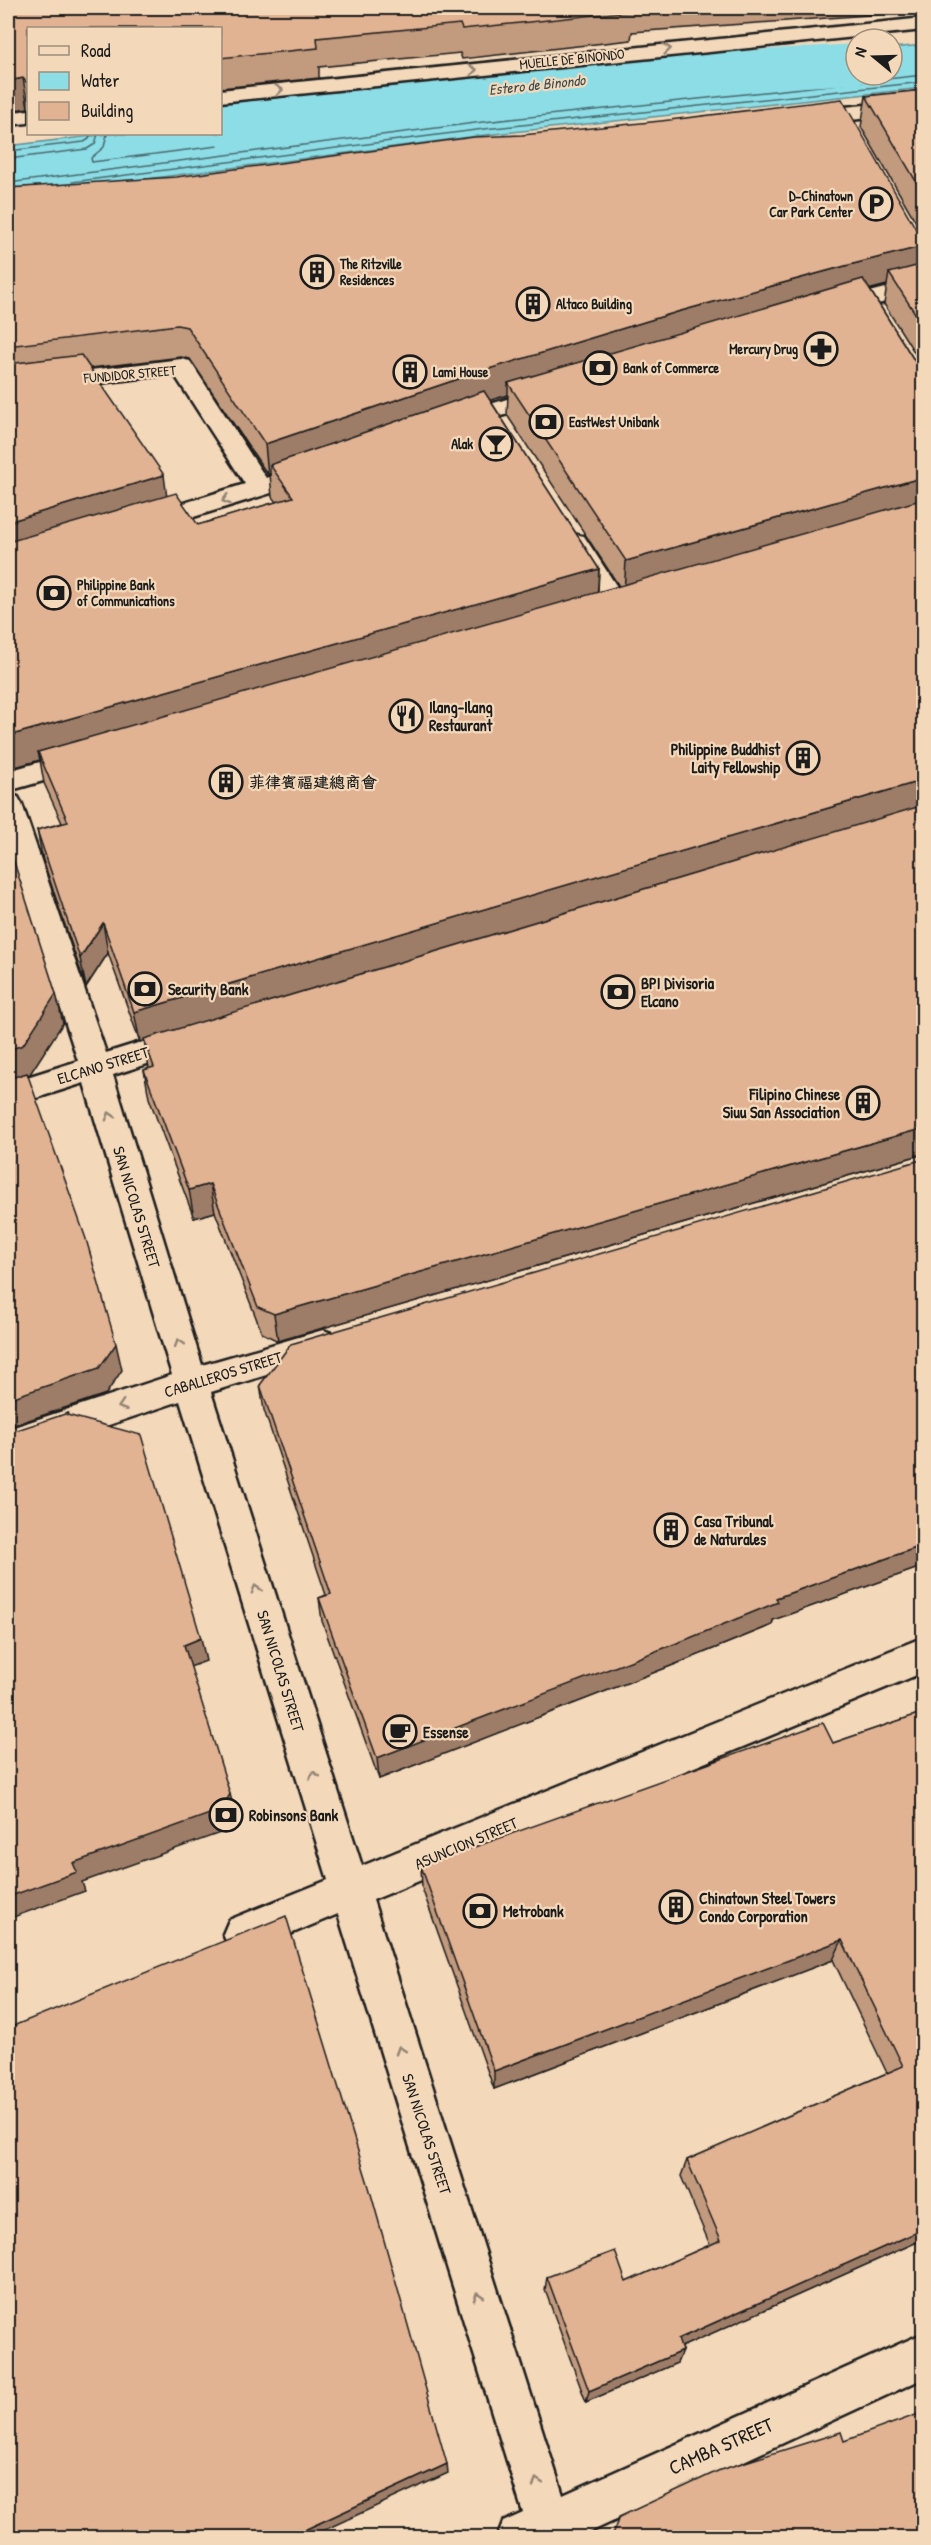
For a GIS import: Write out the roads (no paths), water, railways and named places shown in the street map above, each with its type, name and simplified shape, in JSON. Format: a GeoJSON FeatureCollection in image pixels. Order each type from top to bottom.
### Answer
{"type":"FeatureCollection","features":[{"type":"Feature","properties":{"kind":"street","name":"MUELLE DE BINONDO"},"geometry":{"type":"LineString","coordinates":[[222,96],[924,24]]}},
{"type":"Feature","properties":{"kind":"street"},"geometry":{"type":"LineString","coordinates":[[787,119],[924,105]]}},
{"type":"Feature","properties":{"kind":"street"},"geometry":{"type":"LineString","coordinates":[[8,119],[27,117]]}},
{"type":"Feature","properties":{"kind":"street"},"geometry":{"type":"LineString","coordinates":[[815,314],[872,309],[924,285]]}},
{"type":"Feature","properties":{"kind":"street","name":"FUNDIDOR STREET"},"geometry":{"type":"LineString","coordinates":[[8,387],[181,366],[261,489]]}},
{"type":"Feature","properties":{"kind":"street"},"geometry":{"type":"LineString","coordinates":[[435,429],[496,420],[568,387]]}},
{"type":"Feature","properties":{"kind":"street"},"geometry":{"type":"LineString","coordinates":[[118,533],[337,463]]}},
{"type":"Feature","properties":{"kind":"street"},"geometry":{"type":"LineString","coordinates":[[8,781],[111,751]]}},
{"type":"Feature","properties":{"kind":"street","name":"SAN NICOLAS STREET"},"geometry":{"type":"LineString","coordinates":[[8,804],[95,1067],[350,1892],[541,2533]]}},
{"type":"Feature","properties":{"kind":"street","name":"ELCANO STREET"},"geometry":{"type":"LineString","coordinates":[[8,1095],[220,1030]]}},
{"type":"Feature","properties":{"kind":"street","name":"CABALLEROS STREET"},"geometry":{"type":"LineString","coordinates":[[8,1444],[191,1383],[351,1336]]}},
{"type":"Feature","properties":{"kind":"street","name":"ASUNCION STREET"},"geometry":{"type":"LineString","coordinates":[[206,1948],[350,1892],[924,1654]]}},
{"type":"Feature","properties":{"kind":"street","name":"CAMBA STREET"},"geometry":{"type":"LineString","coordinates":[[541,2533],[924,2355]]}},
{"type":"Feature","properties":{"kind":"lane"},"geometry":{"type":"LineString","coordinates":[[842,114],[854,136]]}},
{"type":"Feature","properties":{"kind":"lane"},"geometry":{"type":"LineString","coordinates":[[565,527],[616,605]]}},
{"type":"Feature","properties":{"kind":"water"},"geometry":{"type":"Polygon","coordinates":[[[923,45],[923,88],[485,135],[8,197],[8,146],[100,135],[222,135],[222,120],[439,93],[844,53],[844,87],[904,87],[904,47],[923,45]]]}},
{"type":"Feature","properties":{"kind":"waterway","name":"Estero de Binondo"},"geometry":{"type":"LineString","coordinates":[[222,125],[551,82],[844,65]]}},
{"type":"Feature","properties":{"kind":"place","name":"D-Chinatown Car Park Center"},"geometry":{"type":"Point","coordinates":[876,204]}},
{"type":"Feature","properties":{"kind":"place","name":"The Ritzville Residences"},"geometry":{"type":"Point","coordinates":[317,272]}},
{"type":"Feature","properties":{"kind":"place","name":"Altaco Building"},"geometry":{"type":"Point","coordinates":[533,304]}},
{"type":"Feature","properties":{"kind":"place","name":"Mercury Drug"},"geometry":{"type":"Point","coordinates":[821,349]}},
{"type":"Feature","properties":{"kind":"place","name":"Bank of Commerce"},"geometry":{"type":"Point","coordinates":[600,368]}},
{"type":"Feature","properties":{"kind":"place","name":"Lami House"},"geometry":{"type":"Point","coordinates":[410,372]}},
{"type":"Feature","properties":{"kind":"place","name":"EastWest Unibank"},"geometry":{"type":"Point","coordinates":[546,422]}},
{"type":"Feature","properties":{"kind":"place","name":"Alak"},"geometry":{"type":"Point","coordinates":[496,444]}},
{"type":"Feature","properties":{"kind":"place","name":"Philippine Bank of Communications"},"geometry":{"type":"Point","coordinates":[54,593]}},
{"type":"Feature","properties":{"kind":"place","name":"Ilang-Ilang Restaurant"},"geometry":{"type":"Point","coordinates":[406,716]}},
{"type":"Feature","properties":{"kind":"place","name":"Philippine Buddhist Laity Fellowship"},"geometry":{"type":"Point","coordinates":[803,758]}},
{"type":"Feature","properties":{"kind":"place","name":"菲律賓福建總商會"},"geometry":{"type":"Point","coordinates":[226,782]}},
{"type":"Feature","properties":{"kind":"place","name":"Security Bank"},"geometry":{"type":"Point","coordinates":[145,989]}},
{"type":"Feature","properties":{"kind":"place","name":"BPI Divisoria Elcano"},"geometry":{"type":"Point","coordinates":[618,992]}},
{"type":"Feature","properties":{"kind":"place","name":"Filipino Chinese Siuu San Association"},"geometry":{"type":"Point","coordinates":[863,1103]}},
{"type":"Feature","properties":{"kind":"place","name":"Casa Tribunal de Naturales"},"geometry":{"type":"Point","coordinates":[671,1530]}},
{"type":"Feature","properties":{"kind":"place","name":"Essense"},"geometry":{"type":"Point","coordinates":[400,1732]}},
{"type":"Feature","properties":{"kind":"place","name":"Robinsons Bank"},"geometry":{"type":"Point","coordinates":[226,1815]}},
{"type":"Feature","properties":{"kind":"place","name":"Chinatown Steel Towers Condo Corporation"},"geometry":{"type":"Point","coordinates":[676,1907]}},
{"type":"Feature","properties":{"kind":"place","name":"Metrobank"},"geometry":{"type":"Point","coordinates":[480,1911]}}]}
